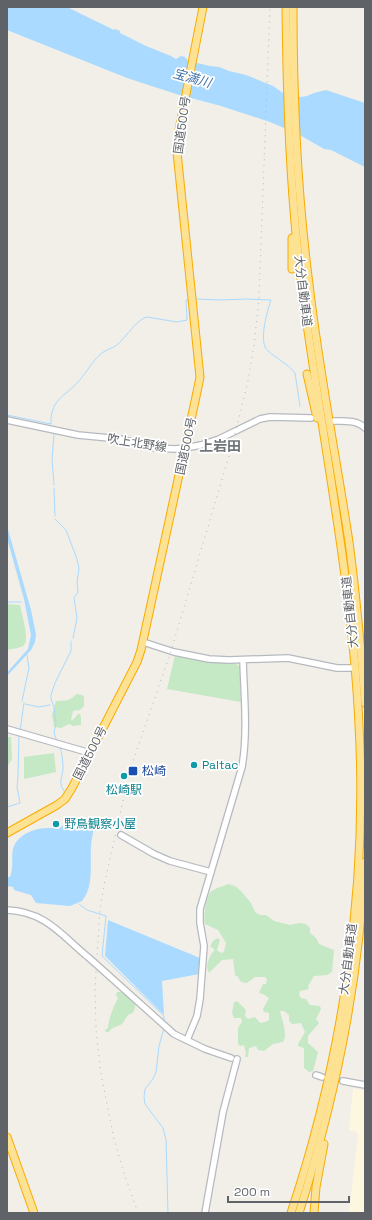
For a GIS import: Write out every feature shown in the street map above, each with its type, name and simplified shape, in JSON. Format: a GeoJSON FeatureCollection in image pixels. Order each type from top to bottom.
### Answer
{"type":"FeatureCollection","features":[{"type":"Feature","properties":{"kind":"highway","name":"国道500号"},"geometry":{"type":"LineString","coordinates":[[7,833],[46,812],[65,799],[90,754],[142,650],[200,377],[177,159],[183,109],[203,7]]}},
{"type":"Feature","properties":{"kind":"highway","name":"大分自動車道"},"geometry":{"type":"LineString","coordinates":[[286,7],[291,66]]}},
{"type":"Feature","properties":{"kind":"highway","name":"大分自動車道"},"geometry":{"type":"LineString","coordinates":[[292,1213],[314,1140],[332,1061],[346,982],[357,881],[361,792],[355,662],[348,596],[334,490],[302,286],[290,173],[292,144],[291,66],[293,7]]}},
{"type":"Feature","properties":{"kind":"highway","name":"大分自動車道"},"geometry":{"type":"LineString","coordinates":[[292,144],[317,345],[348,541],[361,647],[365,703]]}},
{"type":"Feature","properties":{"kind":"highway"},"geometry":{"type":"LineString","coordinates":[[290,173],[292,269]]}},
{"type":"Feature","properties":{"kind":"highway"},"geometry":{"type":"LineString","coordinates":[[307,374],[334,490]]}},
{"type":"Feature","properties":{"kind":"highway","name":"大分自動車道"},"geometry":{"type":"LineString","coordinates":[[299,1213],[321,1140],[335,1083],[353,983],[365,862]]}},
{"type":"Feature","properties":{"kind":"highway"},"geometry":{"type":"LineString","coordinates":[[314,1213],[316,1187],[335,1083]]}},
{"type":"Feature","properties":{"kind":"highway"},"geometry":{"type":"LineString","coordinates":[[7,1137],[34,1213]]}},
{"type":"Feature","properties":{"kind":"street","name":"吹上北野線"},"geometry":{"type":"LineString","coordinates":[[7,420],[78,435],[120,440],[156,448],[185,448],[219,439],[260,419],[270,417],[311,418]]}},
{"type":"Feature","properties":{"kind":"street"},"geometry":{"type":"LineString","coordinates":[[334,421],[360,424],[365,428]]}},
{"type":"Feature","properties":{"kind":"street"},"geometry":{"type":"LineString","coordinates":[[143,642],[174,652],[202,658],[220,660],[288,658],[337,668],[351,668]]}},
{"type":"Feature","properties":{"kind":"street"},"geometry":{"type":"LineString","coordinates":[[187,1040],[194,1026],[199,1009],[204,946],[199,915],[242,767],[245,750],[246,732],[243,660]]}},
{"type":"Feature","properties":{"kind":"street"},"geometry":{"type":"LineString","coordinates":[[7,729],[90,754]]}},
{"type":"Feature","properties":{"kind":"street"},"geometry":{"type":"LineString","coordinates":[[121,835],[154,854],[170,861],[211,872]]}},
{"type":"Feature","properties":{"kind":"street"},"geometry":{"type":"LineString","coordinates":[[7,910],[34,915],[46,921],[57,929],[169,1030],[205,1049],[234,1059],[205,1213]]}},
{"type":"Feature","properties":{"kind":"street"},"geometry":{"type":"LineString","coordinates":[[316,1075],[322,1077]]}},
{"type":"Feature","properties":{"kind":"street"},"geometry":{"type":"LineString","coordinates":[[343,1081],[365,1085]]}},
{"type":"Feature","properties":{"kind":"shaded area"},"geometry":{"type":"Polygon","coordinates":[[[353,1088],[365,1091],[365,1213],[349,1213],[358,1135],[356,1131],[349,1131],[353,1088]]]}},
{"type":"Feature","properties":{"kind":"green space"},"geometry":{"type":"Polygon","coordinates":[[[7,604],[20,605],[26,639],[23,646],[7,650],[7,604]]]}},
{"type":"Feature","properties":{"kind":"green space"},"geometry":{"type":"Polygon","coordinates":[[[175,656],[201,661],[235,663],[240,667],[241,702],[167,689],[175,656]]]}},
{"type":"Feature","properties":{"kind":"green space"},"geometry":{"type":"Polygon","coordinates":[[[77,694],[84,697],[84,706],[80,710],[73,711],[71,720],[72,721],[78,714],[80,714],[81,725],[73,726],[69,724],[61,728],[54,727],[52,715],[56,701],[68,700],[77,694]]]}},
{"type":"Feature","properties":{"kind":"green space"},"geometry":{"type":"Polygon","coordinates":[[[7,737],[11,737],[12,759],[7,767],[7,737]]]}},
{"type":"Feature","properties":{"kind":"green space"},"geometry":{"type":"Polygon","coordinates":[[[54,753],[56,772],[24,779],[24,757],[54,753]]]}},
{"type":"Feature","properties":{"kind":"green space"},"geometry":{"type":"Polygon","coordinates":[[[228,884],[235,886],[241,891],[251,903],[255,912],[260,915],[266,915],[274,921],[290,925],[299,923],[306,924],[310,928],[310,933],[316,938],[319,944],[334,950],[332,972],[327,975],[314,976],[308,986],[309,989],[300,991],[299,995],[301,998],[306,999],[310,1005],[320,1006],[321,1009],[316,1019],[319,1023],[308,1036],[308,1043],[318,1052],[313,1071],[309,1072],[304,1068],[304,1048],[298,1046],[305,1032],[301,1023],[292,1024],[289,1021],[289,1015],[284,1011],[280,1011],[285,1031],[283,1042],[273,1044],[264,1051],[258,1050],[256,1046],[249,1048],[248,1057],[245,1057],[246,1053],[244,1045],[240,1046],[238,1044],[238,1028],[242,1022],[241,1018],[234,1018],[232,1013],[234,1002],[237,1001],[246,1010],[245,1016],[248,1019],[255,1017],[260,1023],[269,1020],[269,1013],[264,1012],[263,1009],[269,998],[259,993],[263,984],[266,984],[267,979],[265,977],[255,977],[247,983],[241,982],[235,975],[233,959],[222,960],[209,973],[207,967],[208,961],[214,951],[214,949],[210,946],[214,940],[218,938],[220,940],[217,950],[221,953],[224,952],[226,943],[218,930],[205,924],[204,917],[206,904],[212,891],[228,884]]]}},
{"type":"Feature","properties":{"kind":"green space"},"geometry":{"type":"Polygon","coordinates":[[[117,992],[124,992],[136,1002],[135,1009],[134,1012],[128,1015],[122,1024],[111,1029],[109,1032],[106,1032],[105,1030],[108,1028],[109,1020],[118,998],[116,995],[117,992]]]}},
{"type":"Feature","properties":{"kind":"water","name":"宝満川"},"geometry":{"type":"Polygon","coordinates":[[[7,7],[67,7],[176,59],[181,56],[185,57],[188,61],[219,67],[246,75],[273,86],[283,93],[301,97],[326,90],[365,103],[365,167],[331,150],[324,149],[298,134],[270,122],[127,78],[7,30],[7,7]]]}},
{"type":"Feature","properties":{"kind":"water"},"geometry":{"type":"Polygon","coordinates":[[[7,526],[31,610],[36,634],[35,642],[31,650],[7,676],[7,673],[28,649],[31,635],[24,599],[7,538],[7,526]]]}},
{"type":"Feature","properties":{"kind":"water"},"geometry":{"type":"Polygon","coordinates":[[[72,817],[75,817],[82,825],[94,828],[91,844],[90,882],[86,895],[82,901],[70,906],[36,903],[31,895],[14,890],[13,887],[7,886],[7,877],[10,877],[12,869],[13,849],[21,837],[39,829],[59,829],[72,817]]]}},
{"type":"Feature","properties":{"kind":"water"},"geometry":{"type":"Polygon","coordinates":[[[108,920],[200,958],[199,974],[162,981],[164,1015],[105,956],[108,920]]]}},
{"type":"Feature","properties":{"kind":"waterway"},"geometry":{"type":"LineString","coordinates":[[195,299],[271,300],[264,327],[265,347],[295,373],[300,406]]}},
{"type":"Feature","properties":{"kind":"waterway"},"geometry":{"type":"LineString","coordinates":[[7,415],[51,424],[52,415],[57,402],[77,383],[99,356],[118,344],[134,326],[144,318],[147,317],[177,322],[187,320],[186,300],[188,300]]}},
{"type":"Feature","properties":{"kind":"waterway"},"geometry":{"type":"LineString","coordinates":[[54,434],[52,459],[54,485]]}},
{"type":"Feature","properties":{"kind":"waterway"},"geometry":{"type":"LineString","coordinates":[[54,488],[55,516]]}},
{"type":"Feature","properties":{"kind":"waterway"},"geometry":{"type":"LineString","coordinates":[[55,519],[66,530],[77,559]]}},
{"type":"Feature","properties":{"kind":"waterway"},"geometry":{"type":"LineString","coordinates":[[73,638],[77,618],[74,598],[78,592],[77,582],[79,568],[77,560]]}},
{"type":"Feature","properties":{"kind":"waterway"},"geometry":{"type":"LineString","coordinates":[[7,602],[21,602]]}},
{"type":"Feature","properties":{"kind":"waterway"},"geometry":{"type":"LineString","coordinates":[[57,741],[54,733],[56,723],[51,695],[55,683],[71,651],[71,641]]}},
{"type":"Feature","properties":{"kind":"waterway"},"geometry":{"type":"LineString","coordinates":[[22,701],[29,668],[27,655]]}},
{"type":"Feature","properties":{"kind":"waterway"},"geometry":{"type":"LineString","coordinates":[[20,731],[24,703]]}},
{"type":"Feature","properties":{"kind":"waterway"},"geometry":{"type":"LineString","coordinates":[[25,704],[39,707],[50,705]]}},
{"type":"Feature","properties":{"kind":"waterway"},"geometry":{"type":"LineString","coordinates":[[7,807],[20,803],[17,787],[19,734]]}},
{"type":"Feature","properties":{"kind":"waterway"},"geometry":{"type":"LineString","coordinates":[[60,747],[63,766],[61,782],[64,791]]}},
{"type":"Feature","properties":{"kind":"waterway"},"geometry":{"type":"LineString","coordinates":[[79,904],[87,910],[106,916],[102,956],[164,1016],[164,1021]]}},
{"type":"Feature","properties":{"kind":"waterway"},"geometry":{"type":"LineString","coordinates":[[164,1028],[159,1046],[156,1072],[153,1079],[145,1089],[144,1097],[145,1104],[163,1128],[166,1140],[168,1213]]}},
{"type":"Feature","properties":{"kind":"railway"},"geometry":{"type":"LineString","coordinates":[[138,1213],[114,1139],[101,1074],[96,1029],[95,988],[100,909],[130,770],[171,651],[232,446],[248,381],[254,346],[259,297],[270,7]]}},
{"type":"Feature","properties":{"kind":"place","name":"Paltac"},"geometry":{"type":"Point","coordinates":[194,765]}},
{"type":"Feature","properties":{"kind":"place","name":"松崎"},"geometry":{"type":"Point","coordinates":[133,771]}},
{"type":"Feature","properties":{"kind":"place","name":"松崎駅"},"geometry":{"type":"Point","coordinates":[124,776]}},
{"type":"Feature","properties":{"kind":"place","name":"野鳥観察小屋"},"geometry":{"type":"Point","coordinates":[56,824]}},
{"type":"Feature","properties":{"kind":"district","name":"上岩田"},"geometry":{"type":"Point","coordinates":[220,446]}}]}
